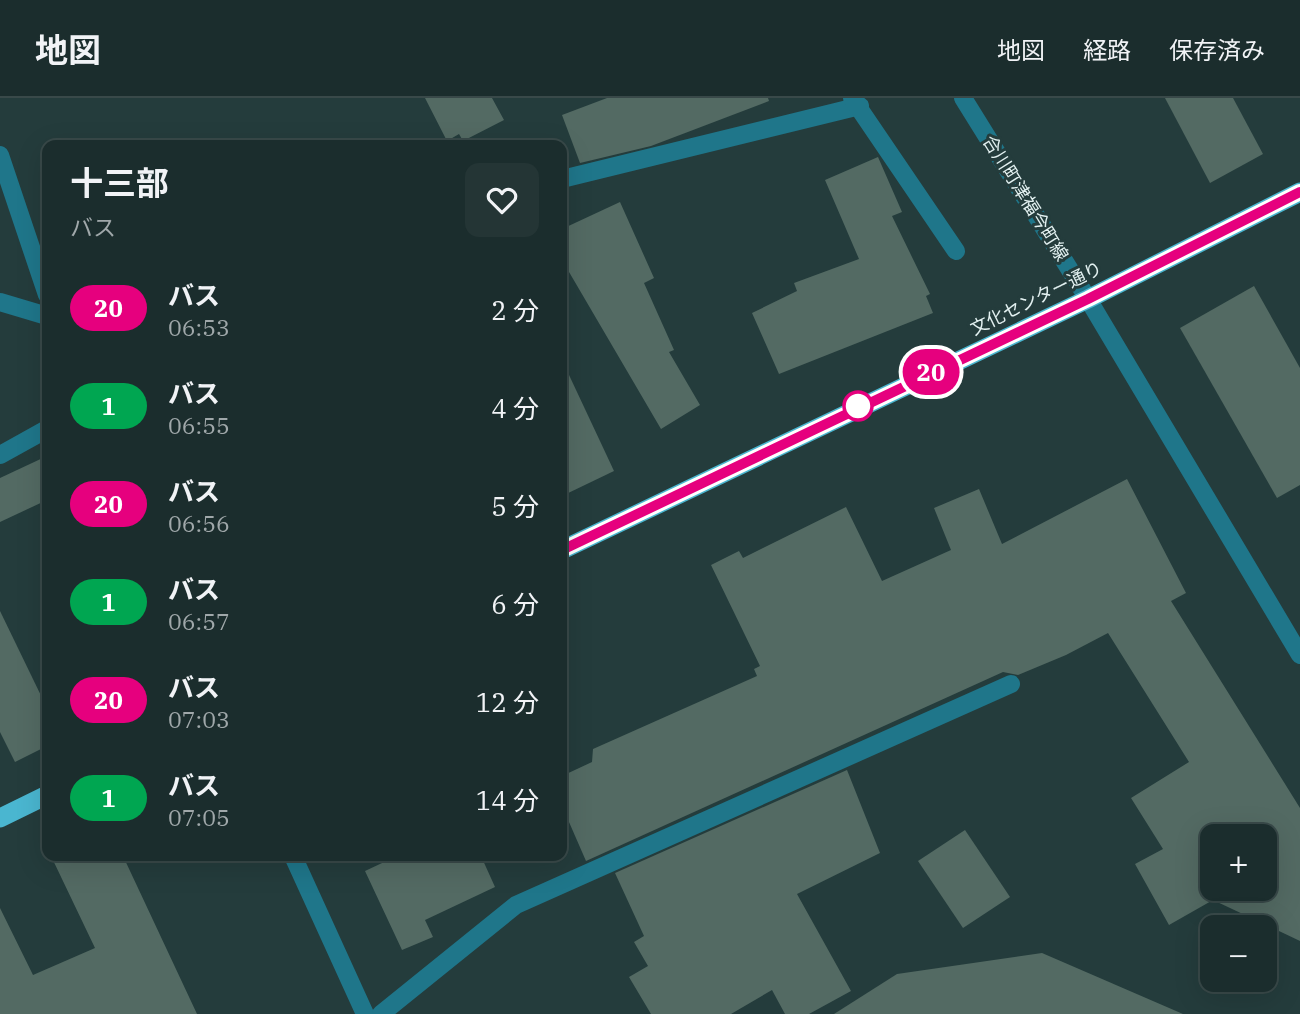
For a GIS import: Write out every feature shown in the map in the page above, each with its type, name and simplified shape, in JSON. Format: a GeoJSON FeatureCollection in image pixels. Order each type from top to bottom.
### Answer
{"type":"FeatureCollection","features":[{"type":"Feature","properties":{"kind":"highway","name":"文化センター通り"},"geometry":{"type":"LineString","coordinates":[[567,548],[1088,299],[1300,192]]}},
{"type":"Feature","properties":{"kind":"highway"},"geometry":{"type":"LineString","coordinates":[[0,818],[42,797]]}},
{"type":"Feature","properties":{"kind":"street","name":"合川町津福今町線"},"geometry":{"type":"LineString","coordinates":[[963,98],[1088,299],[1300,655]]}},
{"type":"Feature","properties":{"kind":"street"},"geometry":{"type":"LineString","coordinates":[[567,178],[856,102],[956,251]]}},
{"type":"Feature","properties":{"kind":"street"},"geometry":{"type":"LineString","coordinates":[[0,155],[42,280]]}},
{"type":"Feature","properties":{"kind":"street"},"geometry":{"type":"LineString","coordinates":[[0,302],[42,315]]}},
{"type":"Feature","properties":{"kind":"street"},"geometry":{"type":"LineString","coordinates":[[0,455],[42,432]]}},
{"type":"Feature","properties":{"kind":"street"},"geometry":{"type":"LineString","coordinates":[[381,1014],[516,905],[1011,684]]}},
{"type":"Feature","properties":{"kind":"street"},"geometry":{"type":"LineString","coordinates":[[295,861],[365,1014]]}},
{"type":"Feature","properties":{"kind":"building"},"geometry":{"type":"Polygon","coordinates":[[[425,98],[492,98],[504,120],[465,140],[459,134],[446,140],[425,98]]]}},
{"type":"Feature","properties":{"kind":"building"},"geometry":{"type":"Polygon","coordinates":[[[607,98],[768,98],[769,101],[651,146],[580,163],[562,115],[607,98]]]}},
{"type":"Feature","properties":{"kind":"building"},"geometry":{"type":"Polygon","coordinates":[[[1165,98],[1233,98],[1263,154],[1210,183],[1165,98]]]}},
{"type":"Feature","properties":{"kind":"building"},"geometry":{"type":"Polygon","coordinates":[[[878,157],[902,212],[892,216],[930,294],[926,296],[933,313],[779,374],[752,313],[797,291],[794,283],[859,259],[825,180],[878,157]]]}},
{"type":"Feature","properties":{"kind":"building"},"geometry":{"type":"Polygon","coordinates":[[[620,202],[654,278],[644,283],[674,350],[669,352],[700,405],[661,429],[567,269],[567,227],[620,202]]]}},
{"type":"Feature","properties":{"kind":"building"},"geometry":{"type":"Polygon","coordinates":[[[1254,286],[1300,368],[1300,485],[1277,498],[1180,328],[1254,286]]]}},
{"type":"Feature","properties":{"kind":"building"},"geometry":{"type":"Polygon","coordinates":[[[567,371],[614,471],[567,494],[567,371]]]}},
{"type":"Feature","properties":{"kind":"building"},"geometry":{"type":"Polygon","coordinates":[[[42,458],[42,502],[0,522],[0,478],[42,458]]]}},
{"type":"Feature","properties":{"kind":"building"},"geometry":{"type":"Polygon","coordinates":[[[1127,479],[1186,593],[1171,601],[1300,808],[1300,941],[1277,930],[1277,915],[1245,915],[1215,901],[1277,901],[1277,824],[1200,824],[1200,901],[1211,901],[1169,925],[1135,864],[1163,849],[1131,798],[1189,762],[1108,633],[1066,655],[1018,675],[1003,672],[586,861],[567,817],[567,774],[592,762],[593,749],[757,676],[754,669],[760,666],[711,565],[739,551],[743,558],[846,507],[882,581],[951,550],[934,508],[979,489],[1002,544],[1127,479]]]}},
{"type":"Feature","properties":{"kind":"building"},"geometry":{"type":"Polygon","coordinates":[[[0,611],[42,698],[42,748],[15,762],[0,732],[0,611]]]}},
{"type":"Feature","properties":{"kind":"building"},"geometry":{"type":"Polygon","coordinates":[[[847,770],[880,853],[797,894],[851,991],[809,1014],[785,1014],[772,990],[731,1014],[651,1014],[629,977],[648,966],[634,942],[644,936],[615,873],[847,770]]]}},
{"type":"Feature","properties":{"kind":"building"},"geometry":{"type":"Polygon","coordinates":[[[965,830],[1010,897],[963,928],[918,861],[965,830]]]}},
{"type":"Feature","properties":{"kind":"building"},"geometry":{"type":"Polygon","coordinates":[[[53,861],[125,861],[197,1014],[0,1014],[0,908],[33,975],[95,948],[53,861]]]}},
{"type":"Feature","properties":{"kind":"building"},"geometry":{"type":"Polygon","coordinates":[[[386,861],[483,861],[495,887],[425,920],[433,937],[402,950],[365,871],[386,861]]]}},
{"type":"Feature","properties":{"kind":"building"},"geometry":{"type":"Polygon","coordinates":[[[1042,953],[1183,1014],[834,1014],[897,974],[1042,953]]]}},
{"type":"Feature","properties":{"kind":"bus line","name":"20"},"geometry":{"type":"LineString","coordinates":[[567,548],[1088,299],[1154,263],[1300,192]]}}]}
